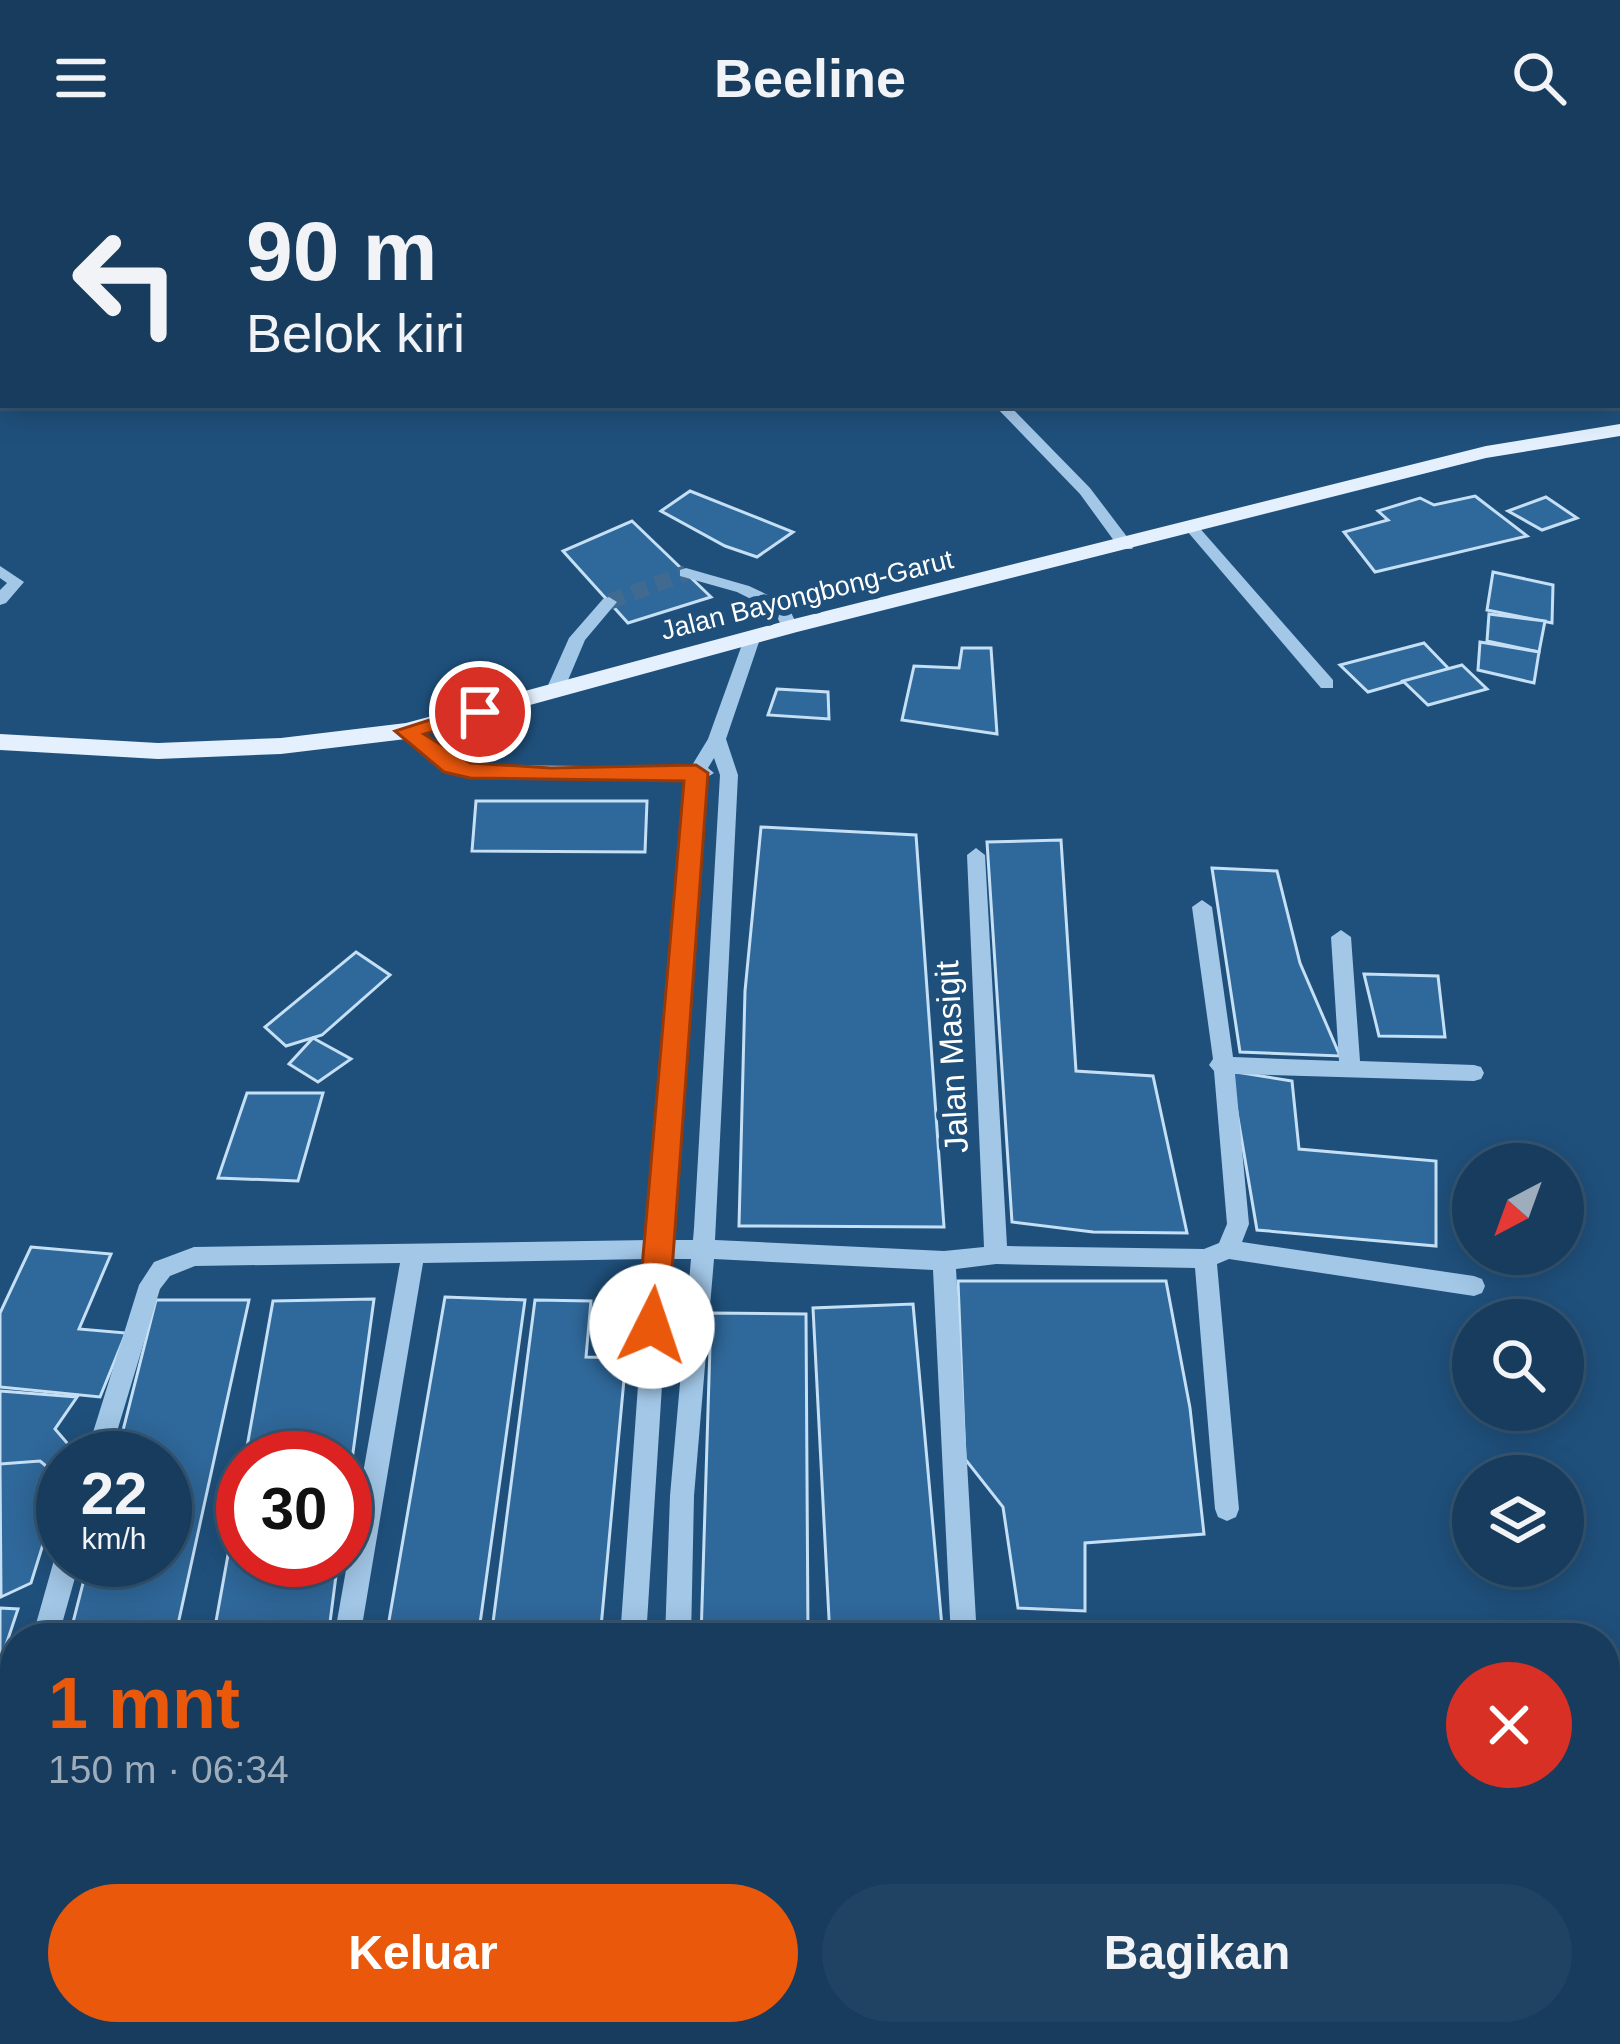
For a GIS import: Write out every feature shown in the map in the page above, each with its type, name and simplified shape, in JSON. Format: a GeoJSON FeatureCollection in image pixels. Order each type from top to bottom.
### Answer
{"type":"FeatureCollection","features":[{"type":"Feature","properties":{"kind":"main road","name":"Jalan Bayongbong-Garut"},"geometry":{"type":"LineString","coordinates":[[0,742],[158,751],[280,746],[406,731],[790,628],[1486,452],[1620,430]]}},
{"type":"Feature","properties":{"kind":"street"},"geometry":{"type":"LineString","coordinates":[[1004,408],[1084,491],[1126,546]]}},
{"type":"Feature","properties":{"kind":"street"},"geometry":{"type":"LineString","coordinates":[[1192,528],[1327,684]]}},
{"type":"Feature","properties":{"kind":"street"},"geometry":{"type":"LineString","coordinates":[[0,571],[16,582],[0,600]]}},
{"type":"Feature","properties":{"kind":"street"},"geometry":{"type":"LineString","coordinates":[[686,573],[743,589],[781,608],[790,628]]}},
{"type":"Feature","properties":{"kind":"street"},"geometry":{"type":"LineString","coordinates":[[554,692],[577,638],[609,602]]}},
{"type":"Feature","properties":{"kind":"street"},"geometry":{"type":"LineString","coordinates":[[634,1623],[657,1252],[696,773],[717,739],[752,639]]}},
{"type":"Feature","properties":{"kind":"street"},"geometry":{"type":"LineString","coordinates":[[406,731],[452,767],[470,771],[551,776],[729,775]]}},
{"type":"Feature","properties":{"kind":"street"},"geometry":{"type":"LineString","coordinates":[[678,1623],[682,1496],[704,1249],[729,775],[717,739]]}},
{"type":"Feature","properties":{"kind":"street","name":"Jalan Masigit"},"geometry":{"type":"LineString","coordinates":[[976,855],[996,1255]]}},
{"type":"Feature","properties":{"kind":"street"},"geometry":{"type":"LineString","coordinates":[[1202,907],[1219,1014],[1220,1066],[1238,1224],[1217,1254],[1227,1509]]}},
{"type":"Feature","properties":{"kind":"street"},"geometry":{"type":"LineString","coordinates":[[1341,937],[1350,1070]]}},
{"type":"Feature","properties":{"kind":"street"},"geometry":{"type":"LineString","coordinates":[[678,989],[717,991]]}},
{"type":"Feature","properties":{"kind":"street"},"geometry":{"type":"LineString","coordinates":[[1220,1066],[1474,1073]]}},
{"type":"Feature","properties":{"kind":"street"},"geometry":{"type":"LineString","coordinates":[[105,1431],[150,1285],[162,1268],[194,1257],[704,1249],[944,1261],[996,1255],[1217,1254],[1474,1286]]}},
{"type":"Feature","properties":{"kind":"street"},"geometry":{"type":"LineString","coordinates":[[349,1623],[412,1254]]}},
{"type":"Feature","properties":{"kind":"street"},"geometry":{"type":"LineString","coordinates":[[944,1261],[963,1623]]}},
{"type":"Feature","properties":{"kind":"street"},"geometry":{"type":"LineString","coordinates":[[641,1502],[682,1496]]}},
{"type":"Feature","properties":{"kind":"street"},"geometry":{"type":"LineString","coordinates":[[49,1623],[59,1587]]}},
{"type":"Feature","properties":{"kind":"building"},"geometry":{"type":"Polygon","coordinates":[[[690,491],[793,532],[757,557],[725,546],[661,511],[690,491]]]}},
{"type":"Feature","properties":{"kind":"building"},"geometry":{"type":"Polygon","coordinates":[[[1475,496],[1527,536],[1375,572],[1344,532],[1388,520],[1378,511],[1420,498],[1434,505],[1475,496]]]}},
{"type":"Feature","properties":{"kind":"building"},"geometry":{"type":"Polygon","coordinates":[[[1546,497],[1577,518],[1542,530],[1508,511],[1546,497]]]}},
{"type":"Feature","properties":{"kind":"building"},"geometry":{"type":"Polygon","coordinates":[[[632,521],[711,597],[628,623],[563,551],[632,521]]]}},
{"type":"Feature","properties":{"kind":"building"},"geometry":{"type":"Polygon","coordinates":[[[1493,572],[1553,585],[1552,623],[1487,610],[1493,572]]]}},
{"type":"Feature","properties":{"kind":"building"},"geometry":{"type":"Polygon","coordinates":[[[1489,614],[1545,621],[1539,652],[1487,641],[1489,614]]]}},
{"type":"Feature","properties":{"kind":"building"},"geometry":{"type":"Polygon","coordinates":[[[1480,642],[1539,652],[1534,683],[1478,670],[1480,642]]]}},
{"type":"Feature","properties":{"kind":"building"},"geometry":{"type":"Polygon","coordinates":[[[1424,643],[1449,669],[1368,692],[1340,665],[1424,643]]]}},
{"type":"Feature","properties":{"kind":"building"},"geometry":{"type":"Polygon","coordinates":[[[962,648],[991,648],[997,734],[902,720],[914,666],[959,668],[962,648]]]}},
{"type":"Feature","properties":{"kind":"building"},"geometry":{"type":"Polygon","coordinates":[[[1462,665],[1487,689],[1428,705],[1403,681],[1462,665]]]}},
{"type":"Feature","properties":{"kind":"building"},"geometry":{"type":"Polygon","coordinates":[[[777,689],[828,692],[829,719],[768,715],[777,689]]]}},
{"type":"Feature","properties":{"kind":"building"},"geometry":{"type":"Polygon","coordinates":[[[476,801],[647,801],[645,852],[472,851],[476,801]]]}},
{"type":"Feature","properties":{"kind":"building"},"geometry":{"type":"Polygon","coordinates":[[[761,827],[916,835],[944,1227],[739,1226],[745,991],[761,827]]]}},
{"type":"Feature","properties":{"kind":"building"},"geometry":{"type":"Polygon","coordinates":[[[1061,840],[1076,1071],[1153,1076],[1187,1233],[1093,1232],[1012,1222],[987,842],[1061,840]]]}},
{"type":"Feature","properties":{"kind":"building"},"geometry":{"type":"Polygon","coordinates":[[[1212,868],[1277,871],[1300,963],[1340,1056],[1240,1052],[1212,868]]]}},
{"type":"Feature","properties":{"kind":"building"},"geometry":{"type":"Polygon","coordinates":[[[356,952],[390,975],[322,1035],[286,1046],[265,1027],[356,952]]]}},
{"type":"Feature","properties":{"kind":"building"},"geometry":{"type":"Polygon","coordinates":[[[1364,974],[1438,976],[1445,1037],[1379,1036],[1364,974]]]}},
{"type":"Feature","properties":{"kind":"building"},"geometry":{"type":"Polygon","coordinates":[[[313,1038],[351,1059],[318,1082],[289,1064],[313,1038]]]}},
{"type":"Feature","properties":{"kind":"building"},"geometry":{"type":"Polygon","coordinates":[[[1230,1071],[1292,1081],[1299,1149],[1436,1161],[1436,1246],[1257,1230],[1230,1071]]]}},
{"type":"Feature","properties":{"kind":"building"},"geometry":{"type":"Polygon","coordinates":[[[247,1093],[323,1093],[298,1181],[218,1178],[247,1093]]]}},
{"type":"Feature","properties":{"kind":"building"},"geometry":{"type":"Polygon","coordinates":[[[31,1247],[111,1254],[79,1329],[126,1333],[100,1397],[0,1387],[0,1313],[31,1247]]]}},
{"type":"Feature","properties":{"kind":"building"},"geometry":{"type":"Polygon","coordinates":[[[958,1281],[1166,1281],[1190,1408],[1204,1534],[1085,1543],[1085,1611],[1018,1608],[1003,1507],[965,1459],[958,1281]]]}},
{"type":"Feature","properties":{"kind":"building"},"geometry":{"type":"Polygon","coordinates":[[[445,1297],[525,1300],[480,1623],[389,1623],[445,1297]]]}},
{"type":"Feature","properties":{"kind":"building"},"geometry":{"type":"Polygon","coordinates":[[[374,1299],[356,1431],[250,1431],[273,1301],[374,1299]]]}},
{"type":"Feature","properties":{"kind":"building"},"geometry":{"type":"Polygon","coordinates":[[[156,1300],[249,1300],[220,1431],[216,1431],[192,1560],[192,1431],[123,1431],[156,1300]]]}},
{"type":"Feature","properties":{"kind":"building"},"geometry":{"type":"Polygon","coordinates":[[[535,1300],[591,1301],[586,1357],[626,1358],[601,1623],[493,1623],[535,1300]]]}},
{"type":"Feature","properties":{"kind":"building"},"geometry":{"type":"Polygon","coordinates":[[[913,1304],[942,1623],[829,1623],[813,1308],[913,1304]]]}},
{"type":"Feature","properties":{"kind":"building"},"geometry":{"type":"Polygon","coordinates":[[[711,1313],[806,1314],[808,1623],[701,1623],[711,1313]]]}},
{"type":"Feature","properties":{"kind":"building"},"geometry":{"type":"Polygon","coordinates":[[[0,1391],[77,1397],[57,1431],[36,1431],[36,1476],[0,1473],[0,1391]]]}},
{"type":"Feature","properties":{"kind":"building"},"geometry":{"type":"Polygon","coordinates":[[[36,1461],[36,1567],[31,1583],[1,1597],[0,1464],[36,1461]]]}},
{"type":"Feature","properties":{"kind":"building"},"geometry":{"type":"Polygon","coordinates":[[[82,1587],[186,1587],[178,1623],[73,1623],[82,1587]]]}},
{"type":"Feature","properties":{"kind":"building"},"geometry":{"type":"Polygon","coordinates":[[[222,1587],[335,1587],[330,1623],[216,1623],[222,1587]]]}},
{"type":"Feature","properties":{"kind":"building"},"geometry":{"type":"Polygon","coordinates":[[[0,1608],[18,1609],[13,1623],[0,1623],[0,1608]]]}},
{"type":"Feature","properties":{"kind":"tunnel"},"geometry":{"type":"LineString","coordinates":[[609,602],[686,573]]}},
{"type":"Feature","properties":{"kind":"route"},"geometry":{"type":"LineString","coordinates":[[480,712],[406,731],[440,760],[470,771],[551,776],[696,773],[652,1326]]}}]}
